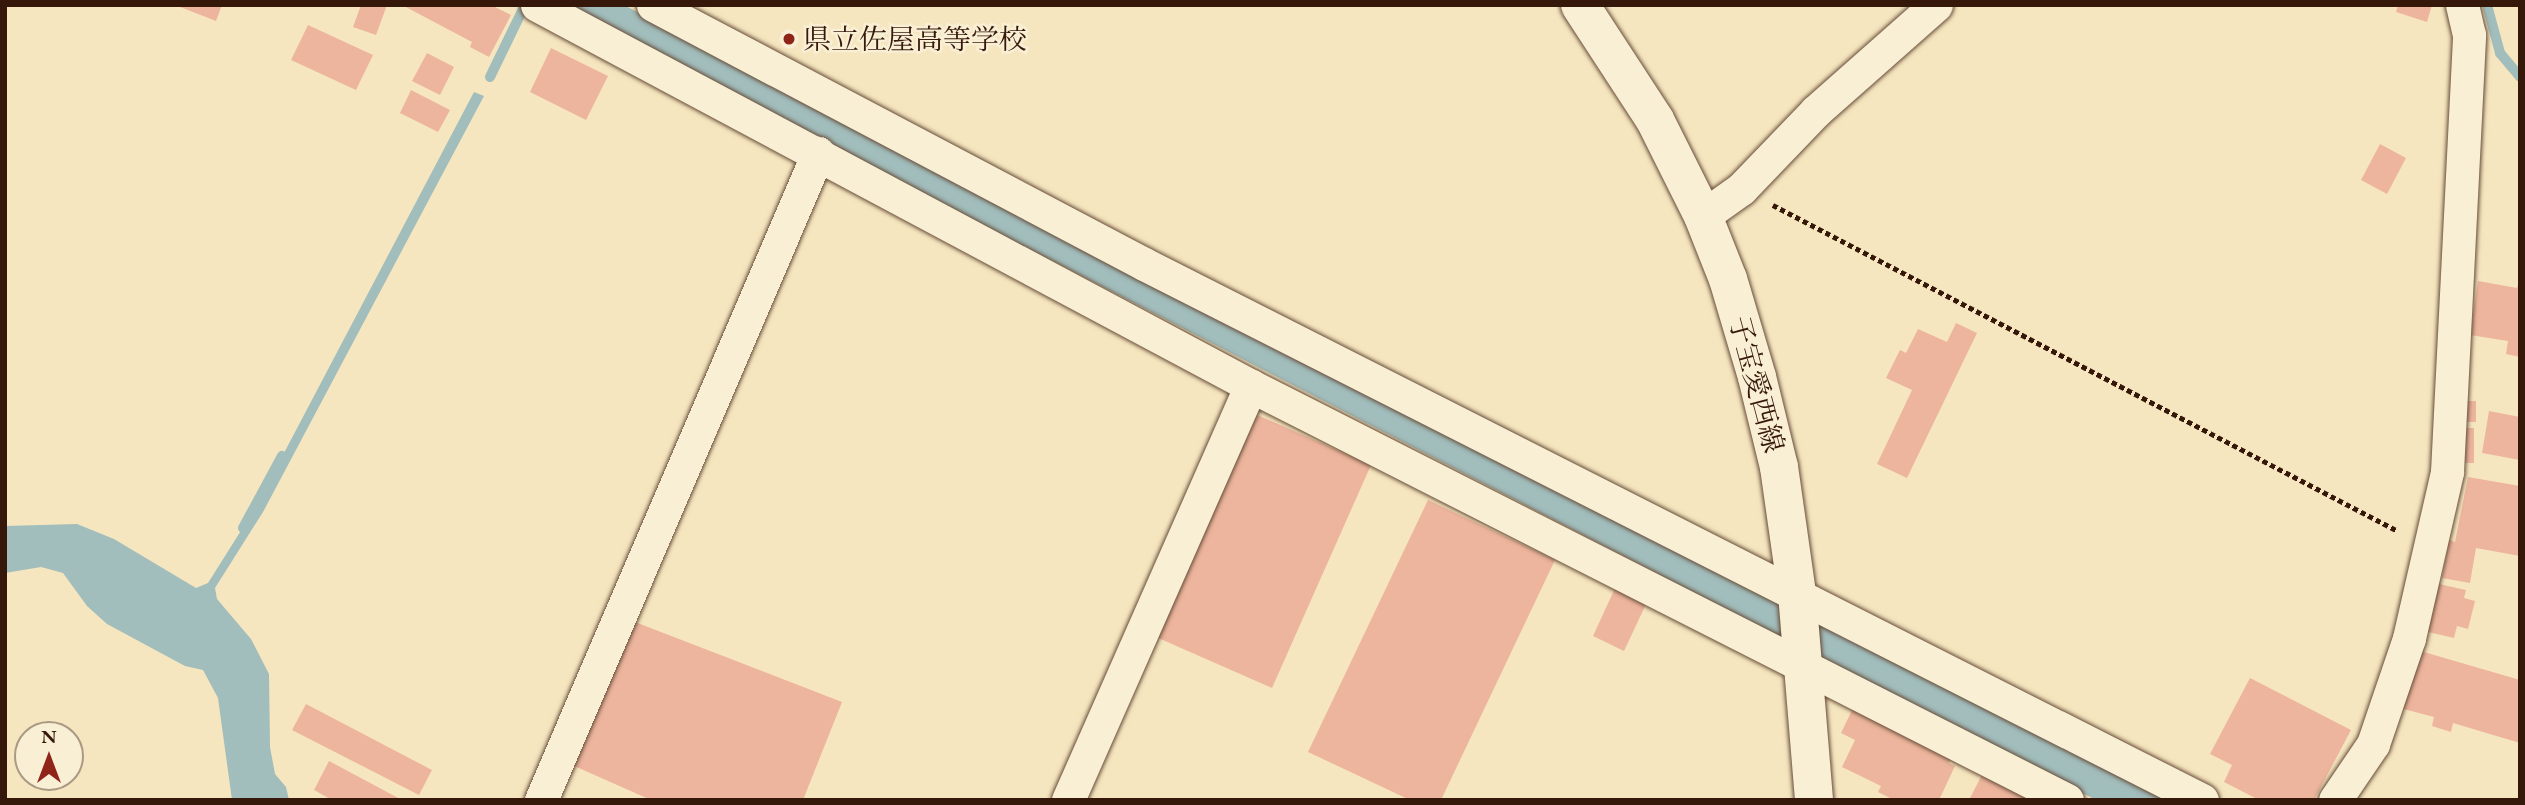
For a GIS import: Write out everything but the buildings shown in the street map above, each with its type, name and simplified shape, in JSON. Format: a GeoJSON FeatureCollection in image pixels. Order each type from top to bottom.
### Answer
{"type":"FeatureCollection","features":[{"type":"Feature","properties":{"kind":"main road","name":"子宝愛西線"},"geometry":{"type":"LineString","coordinates":[[1580,5],[1655,120],[1703,216],[1728,279],[1757,377],[1779,467],[1797,596],[1800,658],[1814,800]]}},
{"type":"Feature","properties":{"kind":"street"},"geometry":{"type":"LineString","coordinates":[[537,5],[1251,386],[1800,658],[2067,800]]}},
{"type":"Feature","properties":{"kind":"street"},"geometry":{"type":"LineString","coordinates":[[653,5],[1144,264],[2202,800]]}},
{"type":"Feature","properties":{"kind":"street"},"geometry":{"type":"LineString","coordinates":[[1703,216],[1741,189],[1816,111],[1936,5]]}},
{"type":"Feature","properties":{"kind":"street"},"geometry":{"type":"LineString","coordinates":[[2335,800],[2373,744],[2409,638],[2447,472],[2469,35],[2462,5]]}},
{"type":"Feature","properties":{"kind":"street"},"geometry":{"type":"LineString","coordinates":[[541,800],[818,153]]}},
{"type":"Feature","properties":{"kind":"street"},"geometry":{"type":"LineString","coordinates":[[1068,800],[1251,386]]}},
{"type":"Feature","properties":{"kind":"path"},"geometry":{"type":"LineString","coordinates":[[1741,189],[2431,548]]}},
{"type":"Feature","properties":{"kind":"water"},"geometry":{"type":"Polygon","coordinates":[[[557,5],[624,5],[1138,276],[2177,800],[2096,800],[557,5]]]}},
{"type":"Feature","properties":{"kind":"water"},"geometry":{"type":"Polygon","coordinates":[[[474,92],[484,96],[263,512],[215,588],[217,599],[251,639],[269,674],[270,747],[275,774],[286,787],[289,800],[232,800],[218,698],[203,670],[185,666],[107,624],[87,606],[63,573],[41,567],[5,573],[5,526],[77,524],[114,539],[196,588],[208,583],[254,510],[474,92]]]}},
{"type":"Feature","properties":{"kind":"waterway"},"geometry":{"type":"LineString","coordinates":[[2487,5],[2500,53],[2520,77]]}},
{"type":"Feature","properties":{"kind":"waterway"},"geometry":{"type":"LineString","coordinates":[[490,77],[523,9]]}},
{"type":"Feature","properties":{"kind":"waterway"},"geometry":{"type":"LineString","coordinates":[[243,528],[282,456]]}},
{"type":"Feature","properties":{"kind":"place","name":"県立佐屋高等学校"},"geometry":{"type":"Point","coordinates":[789,39]}}]}
